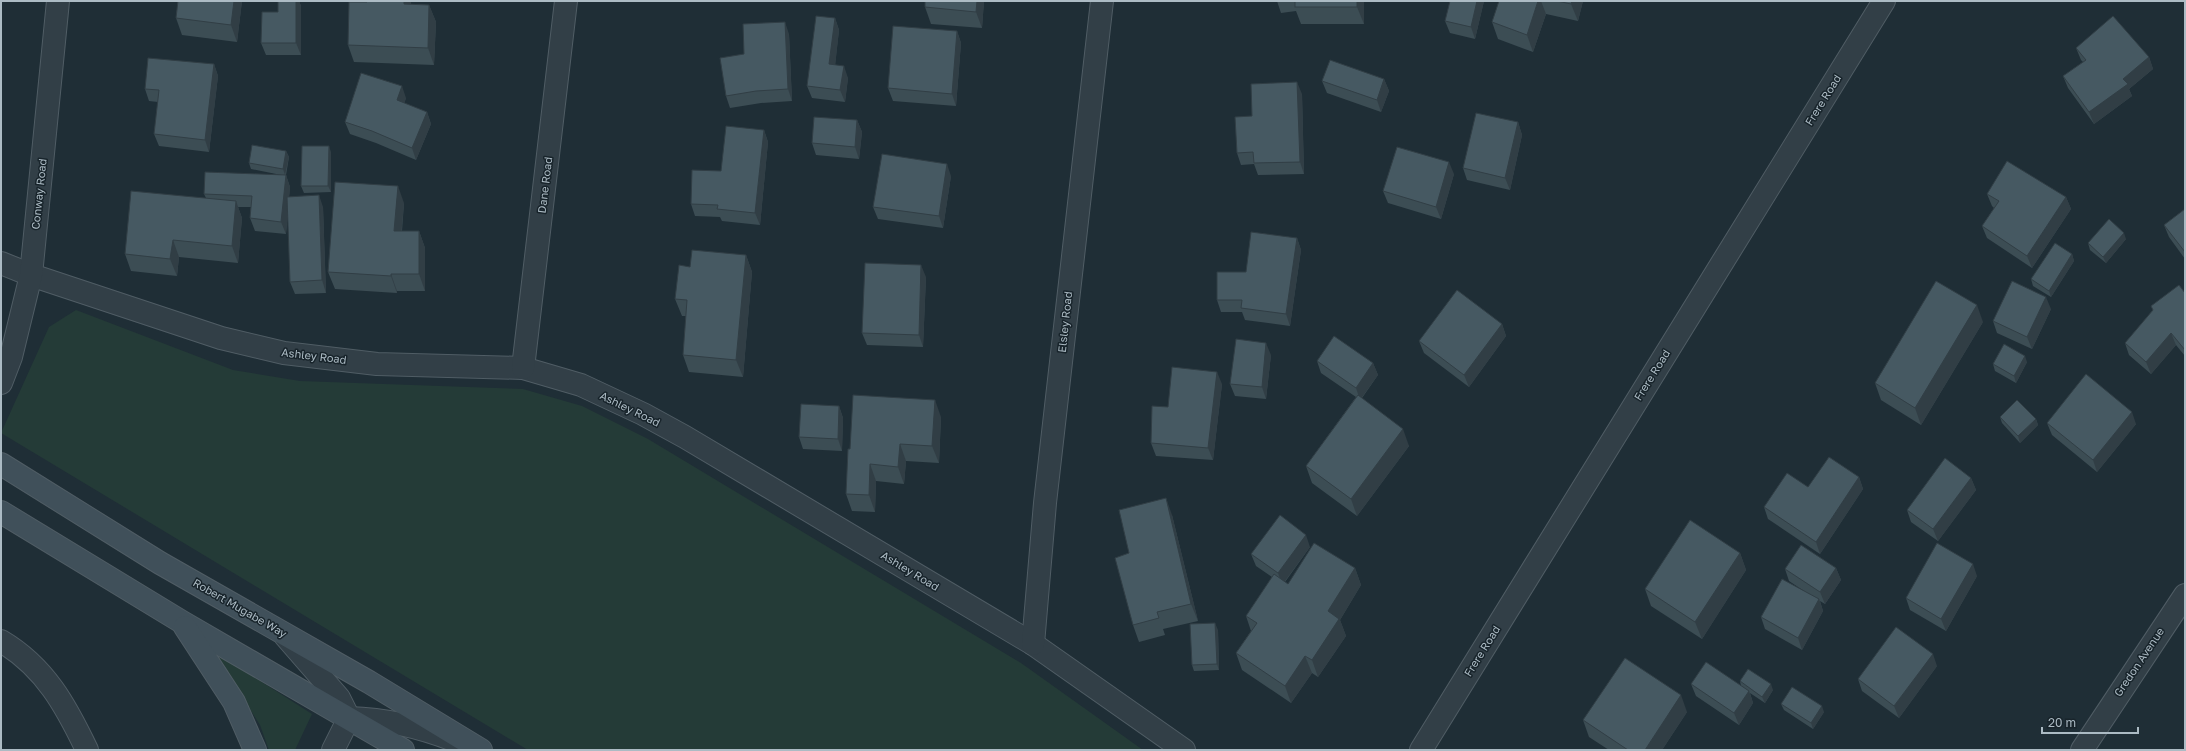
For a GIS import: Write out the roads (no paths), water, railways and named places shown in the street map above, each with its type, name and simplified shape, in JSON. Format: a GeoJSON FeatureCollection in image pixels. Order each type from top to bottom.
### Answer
{"type":"FeatureCollection","features":[{"type":"Feature","properties":{"kind":"main road","name":"Robert Mugabe Way"},"geometry":{"type":"LineString","coordinates":[[1,464],[160,563],[282,632],[480,750]]}},
{"type":"Feature","properties":{"kind":"main road"},"geometry":{"type":"LineString","coordinates":[[1,512],[182,622],[403,750]]}},
{"type":"Feature","properties":{"kind":"main road"},"geometry":{"type":"LineString","coordinates":[[182,622],[234,702],[255,750]]}},
{"type":"Feature","properties":{"kind":"street","name":"Conway Road"},"geometry":{"type":"LineString","coordinates":[[1,383],[11,357],[30,275],[58,1]]}},
{"type":"Feature","properties":{"kind":"street","name":"Dane Road"},"geometry":{"type":"LineString","coordinates":[[523,368],[566,1]]}},
{"type":"Feature","properties":{"kind":"street","name":"Elsley Road"},"geometry":{"type":"LineString","coordinates":[[1033,644],[1045,502],[1102,1]]}},
{"type":"Feature","properties":{"kind":"street","name":"Frere Road"},"geometry":{"type":"LineString","coordinates":[[1421,750],[1884,1]]}},
{"type":"Feature","properties":{"kind":"street","name":"Ashley Road"},"geometry":{"type":"LineString","coordinates":[[1,263],[30,275],[221,338],[284,353],[377,364],[523,368],[581,385],[643,414],[744,471],[1033,644],[1184,750]]}},
{"type":"Feature","properties":{"kind":"street","name":"Gredon Avenue"},"geometry":{"type":"LineString","coordinates":[[2082,750],[2185,595]]}},
{"type":"Feature","properties":{"kind":"street"},"geometry":{"type":"LineString","coordinates":[[282,632],[339,698],[349,718]]}},
{"type":"Feature","properties":{"kind":"street"},"geometry":{"type":"LineString","coordinates":[[1,641],[37,668],[60,698],[87,750]]}},
{"type":"Feature","properties":{"kind":"street"},"geometry":{"type":"LineString","coordinates":[[332,750],[349,718]]}},
{"type":"Feature","properties":{"kind":"street"},"geometry":{"type":"LineString","coordinates":[[349,718],[399,723],[435,732],[480,750]]}}]}
